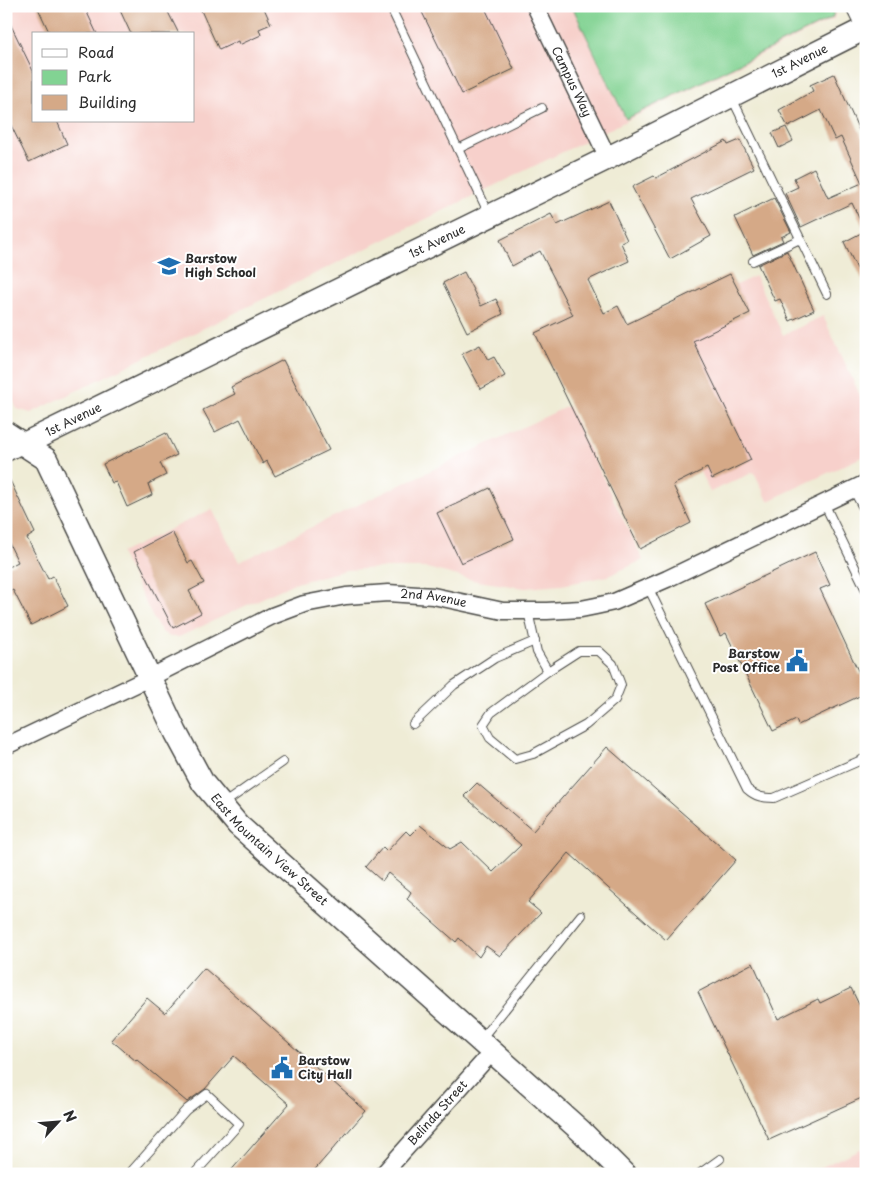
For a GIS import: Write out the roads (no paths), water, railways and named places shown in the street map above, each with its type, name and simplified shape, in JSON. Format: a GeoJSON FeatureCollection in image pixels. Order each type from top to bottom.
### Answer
{"type":"FeatureCollection","features":[{"type":"Feature","properties":{"kind":"street","name":"Campus Way"},"geometry":{"type":"LineString","coordinates":[[535,6],[608,158]]}},
{"type":"Feature","properties":{"kind":"street"},"geometry":{"type":"LineString","coordinates":[[854,6],[866,29]]}},
{"type":"Feature","properties":{"kind":"street","name":"1st Avenue"},"geometry":{"type":"LineString","coordinates":[[12,444],[490,216],[866,29]]}},
{"type":"Feature","properties":{"kind":"street","name":"East Mountain View Street"},"geometry":{"type":"LineString","coordinates":[[12,444],[46,459],[176,733],[203,783],[238,826],[582,1131],[624,1174]]}},
{"type":"Feature","properties":{"kind":"street","name":"2nd Avenue"},"geometry":{"type":"LineString","coordinates":[[6,746],[151,677],[272,616],[304,604],[346,596],[388,593],[432,596],[503,611],[581,609],[614,602],[860,486]]}},
{"type":"Feature","properties":{"kind":"street","name":"Belinda Street"},"geometry":{"type":"LineString","coordinates":[[383,1174],[486,1046]]}},
{"type":"Feature","properties":{"kind":"lane"},"geometry":{"type":"LineString","coordinates":[[390,6],[490,216]]}},
{"type":"Feature","properties":{"kind":"lane"},"geometry":{"type":"LineString","coordinates":[[731,96],[827,294]]}},
{"type":"Feature","properties":{"kind":"lane"},"geometry":{"type":"LineString","coordinates":[[458,149],[542,108]]}},
{"type":"Feature","properties":{"kind":"lane"},"geometry":{"type":"LineString","coordinates":[[753,261],[800,239]]}},
{"type":"Feature","properties":{"kind":"lane"},"geometry":{"type":"LineString","coordinates":[[860,486],[866,513]]}},
{"type":"Feature","properties":{"kind":"lane"},"geometry":{"type":"LineString","coordinates":[[824,502],[866,590]]}},
{"type":"Feature","properties":{"kind":"lane"},"geometry":{"type":"LineString","coordinates":[[648,587],[747,789],[754,795],[761,798],[774,798],[866,758]]}},
{"type":"Feature","properties":{"kind":"lane"},"geometry":{"type":"LineString","coordinates":[[528,611],[537,652],[548,671]]}},
{"type":"Feature","properties":{"kind":"lane"},"geometry":{"type":"LineString","coordinates":[[412,724],[454,685],[495,658],[535,641]]}},
{"type":"Feature","properties":{"kind":"lane"},"geometry":{"type":"LineString","coordinates":[[579,651],[599,651],[613,664],[621,685],[616,700],[586,725],[533,754],[515,759],[490,738],[483,725],[491,713],[548,671],[579,651]]}},
{"type":"Feature","properties":{"kind":"lane"},"geometry":{"type":"LineString","coordinates":[[222,805],[283,762]]}},
{"type":"Feature","properties":{"kind":"lane"},"geometry":{"type":"LineString","coordinates":[[486,1046],[581,916]]}},
{"type":"Feature","properties":{"kind":"lane"},"geometry":{"type":"LineString","coordinates":[[129,1174],[186,1110],[206,1094],[238,1124],[194,1174]]}},
{"type":"Feature","properties":{"kind":"lane"},"geometry":{"type":"LineString","coordinates":[[699,1174],[720,1159]]}},
{"type":"Feature","properties":{"kind":"place","name":"Barstow High School"},"geometry":{"type":"Point","coordinates":[169,266]}},
{"type":"Feature","properties":{"kind":"place","name":"Barstow Post Office"},"geometry":{"type":"Point","coordinates":[797,661]}},
{"type":"Feature","properties":{"kind":"place","name":"Barstow City Hall"},"geometry":{"type":"Point","coordinates":[282,1068]}}]}
